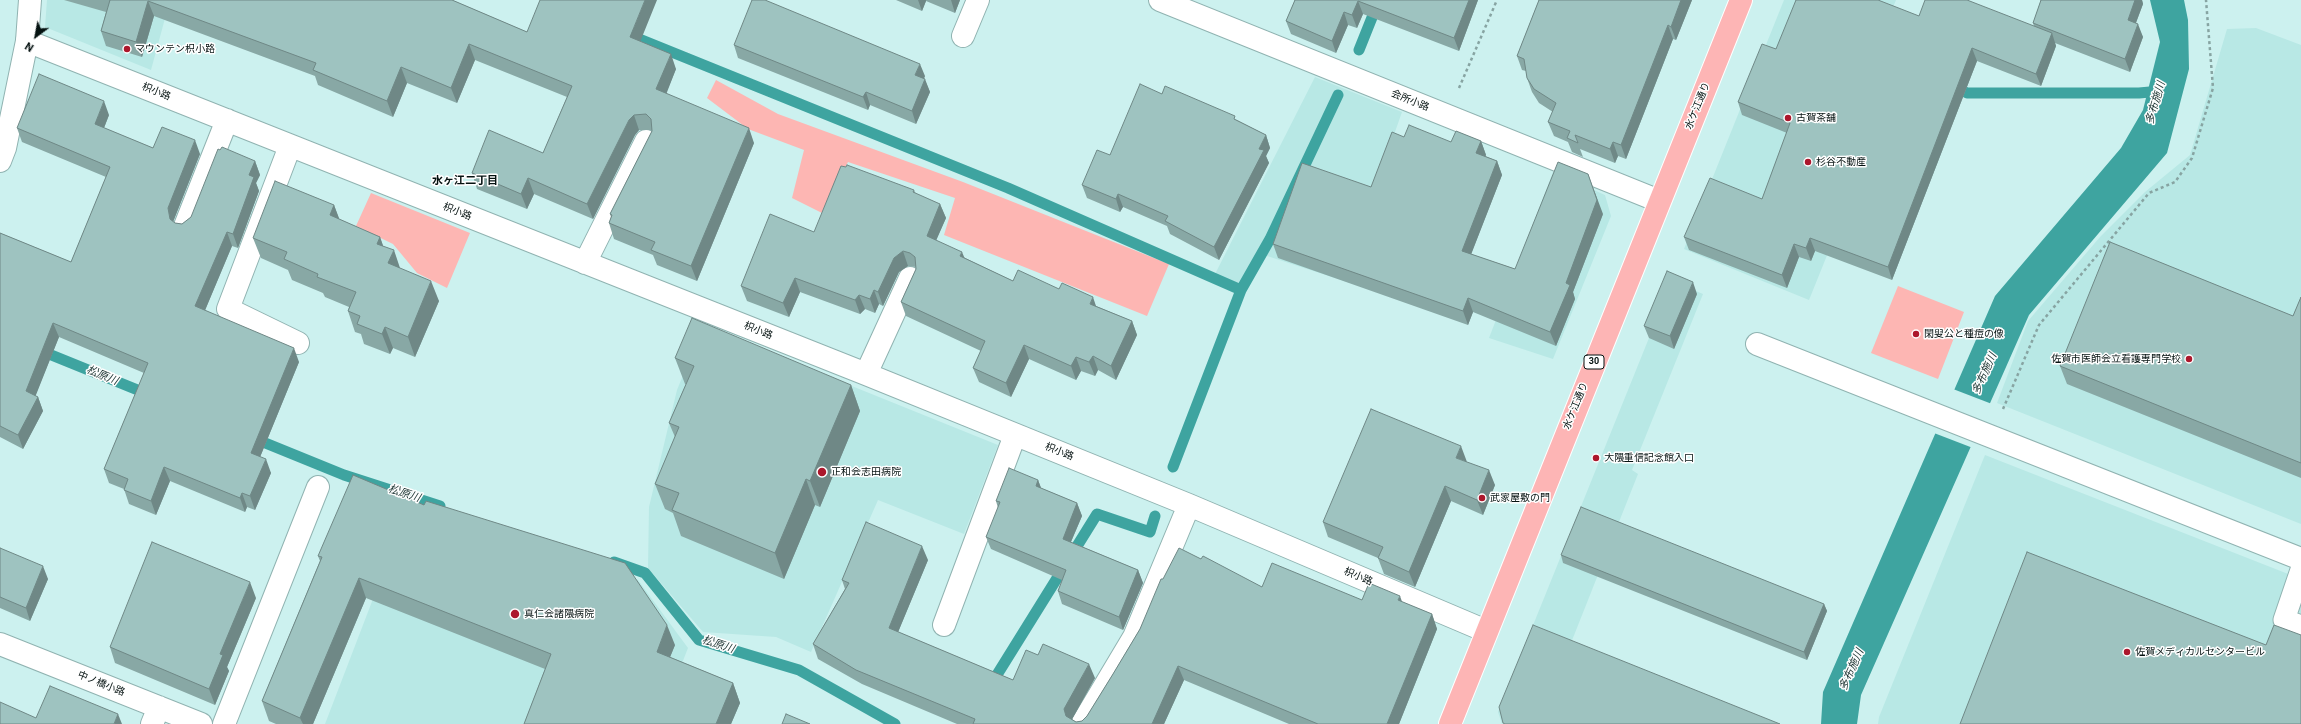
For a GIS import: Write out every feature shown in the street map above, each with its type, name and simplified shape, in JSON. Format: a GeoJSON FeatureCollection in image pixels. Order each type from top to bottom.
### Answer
{"type":"FeatureCollection","features":[{"type":"Feature","properties":{"kind":"main road","name":"水ケ江通り"},"geometry":{"type":"LineString","coordinates":[[1450,724],[1486,631],[1741,0]]}},
{"type":"Feature","properties":{"kind":"street"},"geometry":{"type":"LineString","coordinates":[[0,160],[5,148],[26,41],[30,0]]}},
{"type":"Feature","properties":{"kind":"street"},"geometry":{"type":"LineString","coordinates":[[963,36],[978,0]]}},
{"type":"Feature","properties":{"kind":"street","name":"会所小路"},"geometry":{"type":"LineString","coordinates":[[1160,0],[1659,201]]}},
{"type":"Feature","properties":{"kind":"street","name":"枳小路"},"geometry":{"type":"LineString","coordinates":[[26,41],[866,374],[1189,505],[1486,631]]}},
{"type":"Feature","properties":{"kind":"street"},"geometry":{"type":"LineString","coordinates":[[185,226],[227,120]]}},
{"type":"Feature","properties":{"kind":"street"},"geometry":{"type":"LineString","coordinates":[[584,263],[646,141]]}},
{"type":"Feature","properties":{"kind":"street"},"geometry":{"type":"LineString","coordinates":[[290,146],[228,309],[298,343]]}},
{"type":"Feature","properties":{"kind":"street"},"geometry":{"type":"LineString","coordinates":[[866,374],[910,278]]}},
{"type":"Feature","properties":{"kind":"street"},"geometry":{"type":"LineString","coordinates":[[1757,344],[2301,559]]}},
{"type":"Feature","properties":{"kind":"street"},"geometry":{"type":"LineString","coordinates":[[944,625],[1015,435]]}},
{"type":"Feature","properties":{"kind":"street"},"geometry":{"type":"LineString","coordinates":[[224,724],[318,487]]}},
{"type":"Feature","properties":{"kind":"street"},"geometry":{"type":"LineString","coordinates":[[1082,724],[1134,637],[1189,505]]}},
{"type":"Feature","properties":{"kind":"street","name":"中ノ橋小路"},"geometry":{"type":"LineString","coordinates":[[0,644],[155,716],[201,724]]}},
{"type":"Feature","properties":{"kind":"lane"},"geometry":{"type":"LineString","coordinates":[[2292,623],[2301,570]]}},
{"type":"Feature","properties":{"kind":"path"},"geometry":{"type":"LineString","coordinates":[[1447,116],[1497,0]]}},
{"type":"Feature","properties":{"kind":"path"},"geometry":{"type":"LineString","coordinates":[[2002,410],[2039,325],[2149,192],[2175,182],[2192,158],[2213,88],[2206,0]]}},
{"type":"Feature","properties":{"kind":"shaded area","name":"マウンテン枳小路"},"geometry":{"type":"Polygon","coordinates":[[[47,0],[170,0],[151,70],[45,27],[47,0]]]}},
{"type":"Feature","properties":{"kind":"shaded area"},"geometry":{"type":"Polygon","coordinates":[[[1784,0],[1896,0],[1821,184],[1851,196],[1809,300],[1684,249],[1784,0]]]}},
{"type":"Feature","properties":{"kind":"shaded area"},"geometry":{"type":"Polygon","coordinates":[[[2256,28],[2301,45],[2301,524],[1997,403],[2028,321],[2100,237],[2145,192],[2190,155],[2227,29],[2256,28]]]}},
{"type":"Feature","properties":{"kind":"shaded area"},"geometry":{"type":"Polygon","coordinates":[[[1315,77],[1402,112],[1372,197],[1381,293],[1261,254],[1240,294],[1211,282],[1315,77]]]}},
{"type":"Feature","properties":{"kind":"shaded area"},"geometry":{"type":"Polygon","coordinates":[[[716,80],[778,114],[963,182],[1169,264],[1147,316],[944,235],[955,198],[848,162],[822,213],[792,198],[804,150],[748,129],[707,98],[716,80]]]}},
{"type":"Feature","properties":{"kind":"shaded area"},"geometry":{"type":"Polygon","coordinates":[[[1553,172],[1605,195],[1611,216],[1553,359],[1489,338],[1553,172]]]}},
{"type":"Feature","properties":{"kind":"shaded area"},"geometry":{"type":"Polygon","coordinates":[[[371,193],[470,233],[447,288],[417,273],[393,244],[356,226],[371,193]]]}},
{"type":"Feature","properties":{"kind":"shaded area"},"geometry":{"type":"Polygon","coordinates":[[[1672,281],[1703,294],[1632,470],[1638,474],[1542,716],[1562,724],[1502,724],[1498,712],[1672,281]]]}},
{"type":"Feature","properties":{"kind":"shaded area"},"geometry":{"type":"Polygon","coordinates":[[[1898,286],[1964,312],[1938,379],[1871,353],[1898,286]]]}},
{"type":"Feature","properties":{"kind":"shaded area","name":"正和会志田病院"},"geometry":{"type":"Polygon","coordinates":[[[703,326],[998,445],[964,534],[878,500],[811,652],[776,637],[703,632],[648,568],[649,507],[677,390],[703,326]]]}},
{"type":"Feature","properties":{"kind":"shaded area"},"geometry":{"type":"Polygon","coordinates":[[[1985,455],[2301,579],[2301,724],[1878,724],[1879,717],[1985,455]]]}},
{"type":"Feature","properties":{"kind":"shaded area","name":"真仁会諸隈病院"},"geometry":{"type":"Polygon","coordinates":[[[409,505],[638,580],[688,648],[658,724],[325,724],[409,505]]]}},
{"type":"Feature","properties":{"kind":"water","name":"多布施川"},"geometry":{"type":"Polygon","coordinates":[[[2150,0],[2184,0],[2188,20],[2189,69],[2167,153],[2029,315],[1861,695],[1857,724],[1821,724],[1823,692],[1995,296],[2121,148],[2143,110],[2160,42],[2150,0]]]}},
{"type":"Feature","properties":{"kind":"pier"},"geometry":{"type":"Polygon","coordinates":[[[1953,389],[1992,404],[1973,448],[1934,433],[1953,389]]]}},
{"type":"Feature","properties":{"kind":"building"},"geometry":{"type":"Polygon","coordinates":[[[110,0],[452,0],[527,32],[540,0],[645,0],[630,37],[671,54],[656,89],[749,128],[691,266],[651,250],[655,242],[609,223],[612,215],[610,214],[652,131],[651,119],[646,114],[634,115],[629,120],[587,204],[528,178],[521,194],[472,173],[489,130],[543,153],[572,86],[469,44],[451,88],[401,67],[387,101],[313,70],[316,63],[148,1],[136,42],[101,31],[110,0]]]}},
{"type":"Feature","properties":{"kind":"building"},"geometry":{"type":"Polygon","coordinates":[[[752,0],[765,0],[920,64],[915,75],[925,79],[912,111],[866,92],[863,97],[734,45],[752,0]]]}},
{"type":"Feature","properties":{"kind":"building"},"geometry":{"type":"Polygon","coordinates":[[[1295,0],[1469,0],[1454,38],[1358,1],[1352,15],[1344,12],[1332,41],[1286,21],[1295,0]]]}},
{"type":"Feature","properties":{"kind":"building"},"geometry":{"type":"Polygon","coordinates":[[[1539,0],[1681,0],[1671,27],[1668,25],[1621,145],[1613,142],[1610,149],[1575,135],[1578,143],[1567,138],[1570,131],[1548,122],[1556,103],[1534,89],[1527,78],[1524,59],[1517,56],[1539,0]]]}},
{"type":"Feature","properties":{"kind":"building"},"geometry":{"type":"Polygon","coordinates":[[[1796,0],[1878,0],[1919,16],[1925,0],[1967,0],[2052,33],[2036,74],[1972,48],[1888,267],[1810,238],[1806,248],[1794,244],[1782,275],[1684,237],[1710,178],[1762,199],[1790,123],[1738,102],[1762,44],[1776,49],[1796,0]]]}},
{"type":"Feature","properties":{"kind":"building"},"geometry":{"type":"Polygon","coordinates":[[[2041,0],[2135,0],[2128,20],[2138,24],[2125,59],[2033,23],[2041,0]]]}},
{"type":"Feature","properties":{"kind":"building"},"geometry":{"type":"Polygon","coordinates":[[[39,74],[104,101],[95,124],[153,148],[162,127],[195,140],[168,208],[170,219],[175,223],[182,224],[191,217],[218,149],[220,150],[222,147],[255,161],[249,175],[254,177],[233,234],[227,232],[195,306],[294,348],[251,453],[266,459],[250,496],[242,493],[240,498],[164,467],[151,501],[124,490],[128,479],[104,469],[148,363],[53,323],[26,391],[38,397],[18,435],[0,426],[0,233],[71,262],[110,167],[17,128],[39,74]]]}},
{"type":"Feature","properties":{"kind":"building"},"geometry":{"type":"Polygon","coordinates":[[[1140,84],[1162,94],[1165,86],[1235,116],[1234,119],[1266,135],[1259,149],[1264,150],[1214,247],[1165,221],[1168,216],[1118,194],[1116,199],[1082,185],[1097,150],[1110,155],[1140,84]]]}},
{"type":"Feature","properties":{"kind":"building"},"geometry":{"type":"Polygon","coordinates":[[[1409,125],[1451,142],[1456,131],[1481,141],[1476,153],[1497,161],[1462,251],[1515,269],[1558,162],[1588,174],[1597,200],[1566,283],[1570,285],[1550,332],[1468,298],[1463,311],[1273,244],[1302,163],[1371,187],[1392,132],[1404,137],[1409,125]]]}},
{"type":"Feature","properties":{"kind":"building"},"geometry":{"type":"Polygon","coordinates":[[[847,165],[914,190],[913,192],[940,204],[927,236],[962,252],[960,256],[1013,281],[1018,270],[1059,289],[1062,283],[1093,297],[1090,304],[1132,321],[1111,366],[1093,356],[1089,362],[1076,357],[1071,366],[1024,345],[1006,383],[973,368],[985,341],[901,302],[916,269],[915,257],[910,253],[903,251],[894,258],[878,292],[874,290],[870,299],[859,295],[855,300],[795,278],[783,303],[741,286],[770,214],[814,232],[841,166],[846,167],[847,165]]]}},
{"type":"Feature","properties":{"kind":"building"},"geometry":{"type":"Polygon","coordinates":[[[275,181],[334,205],[330,215],[380,237],[377,244],[394,250],[388,263],[431,281],[408,337],[385,327],[382,334],[357,324],[360,316],[348,311],[356,292],[317,277],[318,274],[284,259],[287,252],[253,238],[275,181]]]}},
{"type":"Feature","properties":{"kind":"building","name":"佐賀市医師会立看護専門学校"},"geometry":{"type":"Polygon","coordinates":[[[2110,242],[2293,316],[2301,297],[2301,463],[2060,366],[2110,242]]]}},
{"type":"Feature","properties":{"kind":"building"},"geometry":{"type":"Polygon","coordinates":[[[1667,271],[1693,282],[1670,336],[1644,326],[1667,271]]]}},
{"type":"Feature","properties":{"kind":"building"},"geometry":{"type":"Polygon","coordinates":[[[692,318],[851,385],[810,481],[806,479],[775,553],[672,510],[679,493],[655,484],[679,427],[669,423],[694,366],[675,358],[692,318]]]}},
{"type":"Feature","properties":{"kind":"building"},"geometry":{"type":"Polygon","coordinates":[[[1371,409],[1461,446],[1456,458],[1489,470],[1477,500],[1445,486],[1409,572],[1378,558],[1383,547],[1323,522],[1371,409]]]}},
{"type":"Feature","properties":{"kind":"building"},"geometry":{"type":"Polygon","coordinates":[[[1009,468],[1038,480],[1036,486],[1077,503],[1063,539],[1138,570],[1119,617],[1058,591],[1066,570],[986,537],[1000,502],[996,501],[1009,468]]]}},
{"type":"Feature","properties":{"kind":"building","name":"真仁会諸隈病院"},"geometry":{"type":"Polygon","coordinates":[[[353,475],[424,505],[426,501],[625,563],[667,625],[657,652],[733,683],[716,724],[524,724],[551,654],[359,578],[300,718],[262,701],[322,557],[318,556],[353,475]]]}},
{"type":"Feature","properties":{"kind":"building"},"geometry":{"type":"Polygon","coordinates":[[[1581,507],[1824,604],[1804,652],[1561,555],[1581,507]]]}},
{"type":"Feature","properties":{"kind":"building"},"geometry":{"type":"Polygon","coordinates":[[[866,522],[922,546],[889,628],[1013,680],[1026,650],[1038,655],[1043,644],[1089,664],[1064,709],[1066,716],[1076,722],[1082,721],[1087,716],[1140,629],[1161,579],[1163,579],[1179,548],[1201,559],[1203,556],[1262,587],[1272,563],[1362,600],[1369,583],[1400,596],[1398,600],[1432,614],[1387,724],[1318,724],[1178,666],[1152,724],[973,724],[975,719],[856,670],[813,644],[849,583],[842,580],[866,522]]]}},
{"type":"Feature","properties":{"kind":"building"},"geometry":{"type":"Polygon","coordinates":[[[152,542],[250,582],[220,654],[223,655],[209,689],[110,647],[152,542]]]}},
{"type":"Feature","properties":{"kind":"building"},"geometry":{"type":"Polygon","coordinates":[[[0,548],[43,566],[26,608],[0,597],[0,548]]]}},
{"type":"Feature","properties":{"kind":"building","name":"佐賀メディカルセンタービル"},"geometry":{"type":"Polygon","coordinates":[[[2027,552],[2266,645],[2274,625],[2301,635],[2301,724],[1960,724],[2027,552]]]}},
{"type":"Feature","properties":{"kind":"building"},"geometry":{"type":"Polygon","coordinates":[[[1533,625],[1780,724],[1505,724],[1503,723],[1499,707],[1533,625]]]}},
{"type":"Feature","properties":{"kind":"building"},"geometry":{"type":"Polygon","coordinates":[[[50,686],[118,714],[114,724],[0,724],[0,702],[36,718],[50,686]]]}},
{"type":"Feature","properties":{"kind":"building"},"geometry":{"type":"Polygon","coordinates":[[[786,714],[810,724],[782,724],[786,714]]]}},
{"type":"Feature","properties":{"kind":"waterway"},"geometry":{"type":"LineString","coordinates":[[1359,50],[1379,0]]}},
{"type":"Feature","properties":{"kind":"waterway"},"geometry":{"type":"LineString","coordinates":[[627,34],[1008,188],[1241,290]]}},
{"type":"Feature","properties":{"kind":"waterway","name":"多布施川"},"geometry":{"type":"LineString","coordinates":[[1952,85],[1967,93],[2139,93],[2161,91]]}},
{"type":"Feature","properties":{"kind":"waterway"},"geometry":{"type":"LineString","coordinates":[[1173,467],[1241,290],[1270,239],[1338,95]]}},
{"type":"Feature","properties":{"kind":"waterway","name":"松原川"},"geometry":{"type":"LineString","coordinates":[[39,350],[150,395]]}},
{"type":"Feature","properties":{"kind":"waterway","name":"松原川"},"geometry":{"type":"LineString","coordinates":[[253,438],[344,475],[440,506]]}},
{"type":"Feature","properties":{"kind":"waterway"},"geometry":{"type":"LineString","coordinates":[[990,686],[1097,514],[1150,532],[1155,516]]}},
{"type":"Feature","properties":{"kind":"waterway","name":"松原川"},"geometry":{"type":"LineString","coordinates":[[614,562],[645,573],[699,640],[799,670],[895,724]]}},
{"type":"Feature","properties":{"kind":"place","name":"マウンテン枳小路"},"geometry":{"type":"Point","coordinates":[127,49]}},
{"type":"Feature","properties":{"kind":"place","name":"古賀茶舗"},"geometry":{"type":"Point","coordinates":[1788,118]}},
{"type":"Feature","properties":{"kind":"place","name":"杉谷不動産"},"geometry":{"type":"Point","coordinates":[1808,162]}},
{"type":"Feature","properties":{"kind":"place","name":"閑叟公と種痘の像"},"geometry":{"type":"Point","coordinates":[1916,334]}},
{"type":"Feature","properties":{"kind":"place","name":"佐賀市医師会立看護専門学校"},"geometry":{"type":"Point","coordinates":[2189,359]}},
{"type":"Feature","properties":{"kind":"place","name":"大隈重信記念館入口"},"geometry":{"type":"Point","coordinates":[1596,458]}},
{"type":"Feature","properties":{"kind":"place","name":"正和会志田病院"},"geometry":{"type":"Point","coordinates":[822,472]}},
{"type":"Feature","properties":{"kind":"place","name":"武家屋敷の門"},"geometry":{"type":"Point","coordinates":[1482,498]}},
{"type":"Feature","properties":{"kind":"place","name":"真仁会諸隈病院"},"geometry":{"type":"Point","coordinates":[515,614]}},
{"type":"Feature","properties":{"kind":"place","name":"佐賀メディカルセンタービル"},"geometry":{"type":"Point","coordinates":[2127,652]}},
{"type":"Feature","properties":{"kind":"district","name":"水ヶ江二丁目"},"geometry":{"type":"Point","coordinates":[465,181]}}]}
